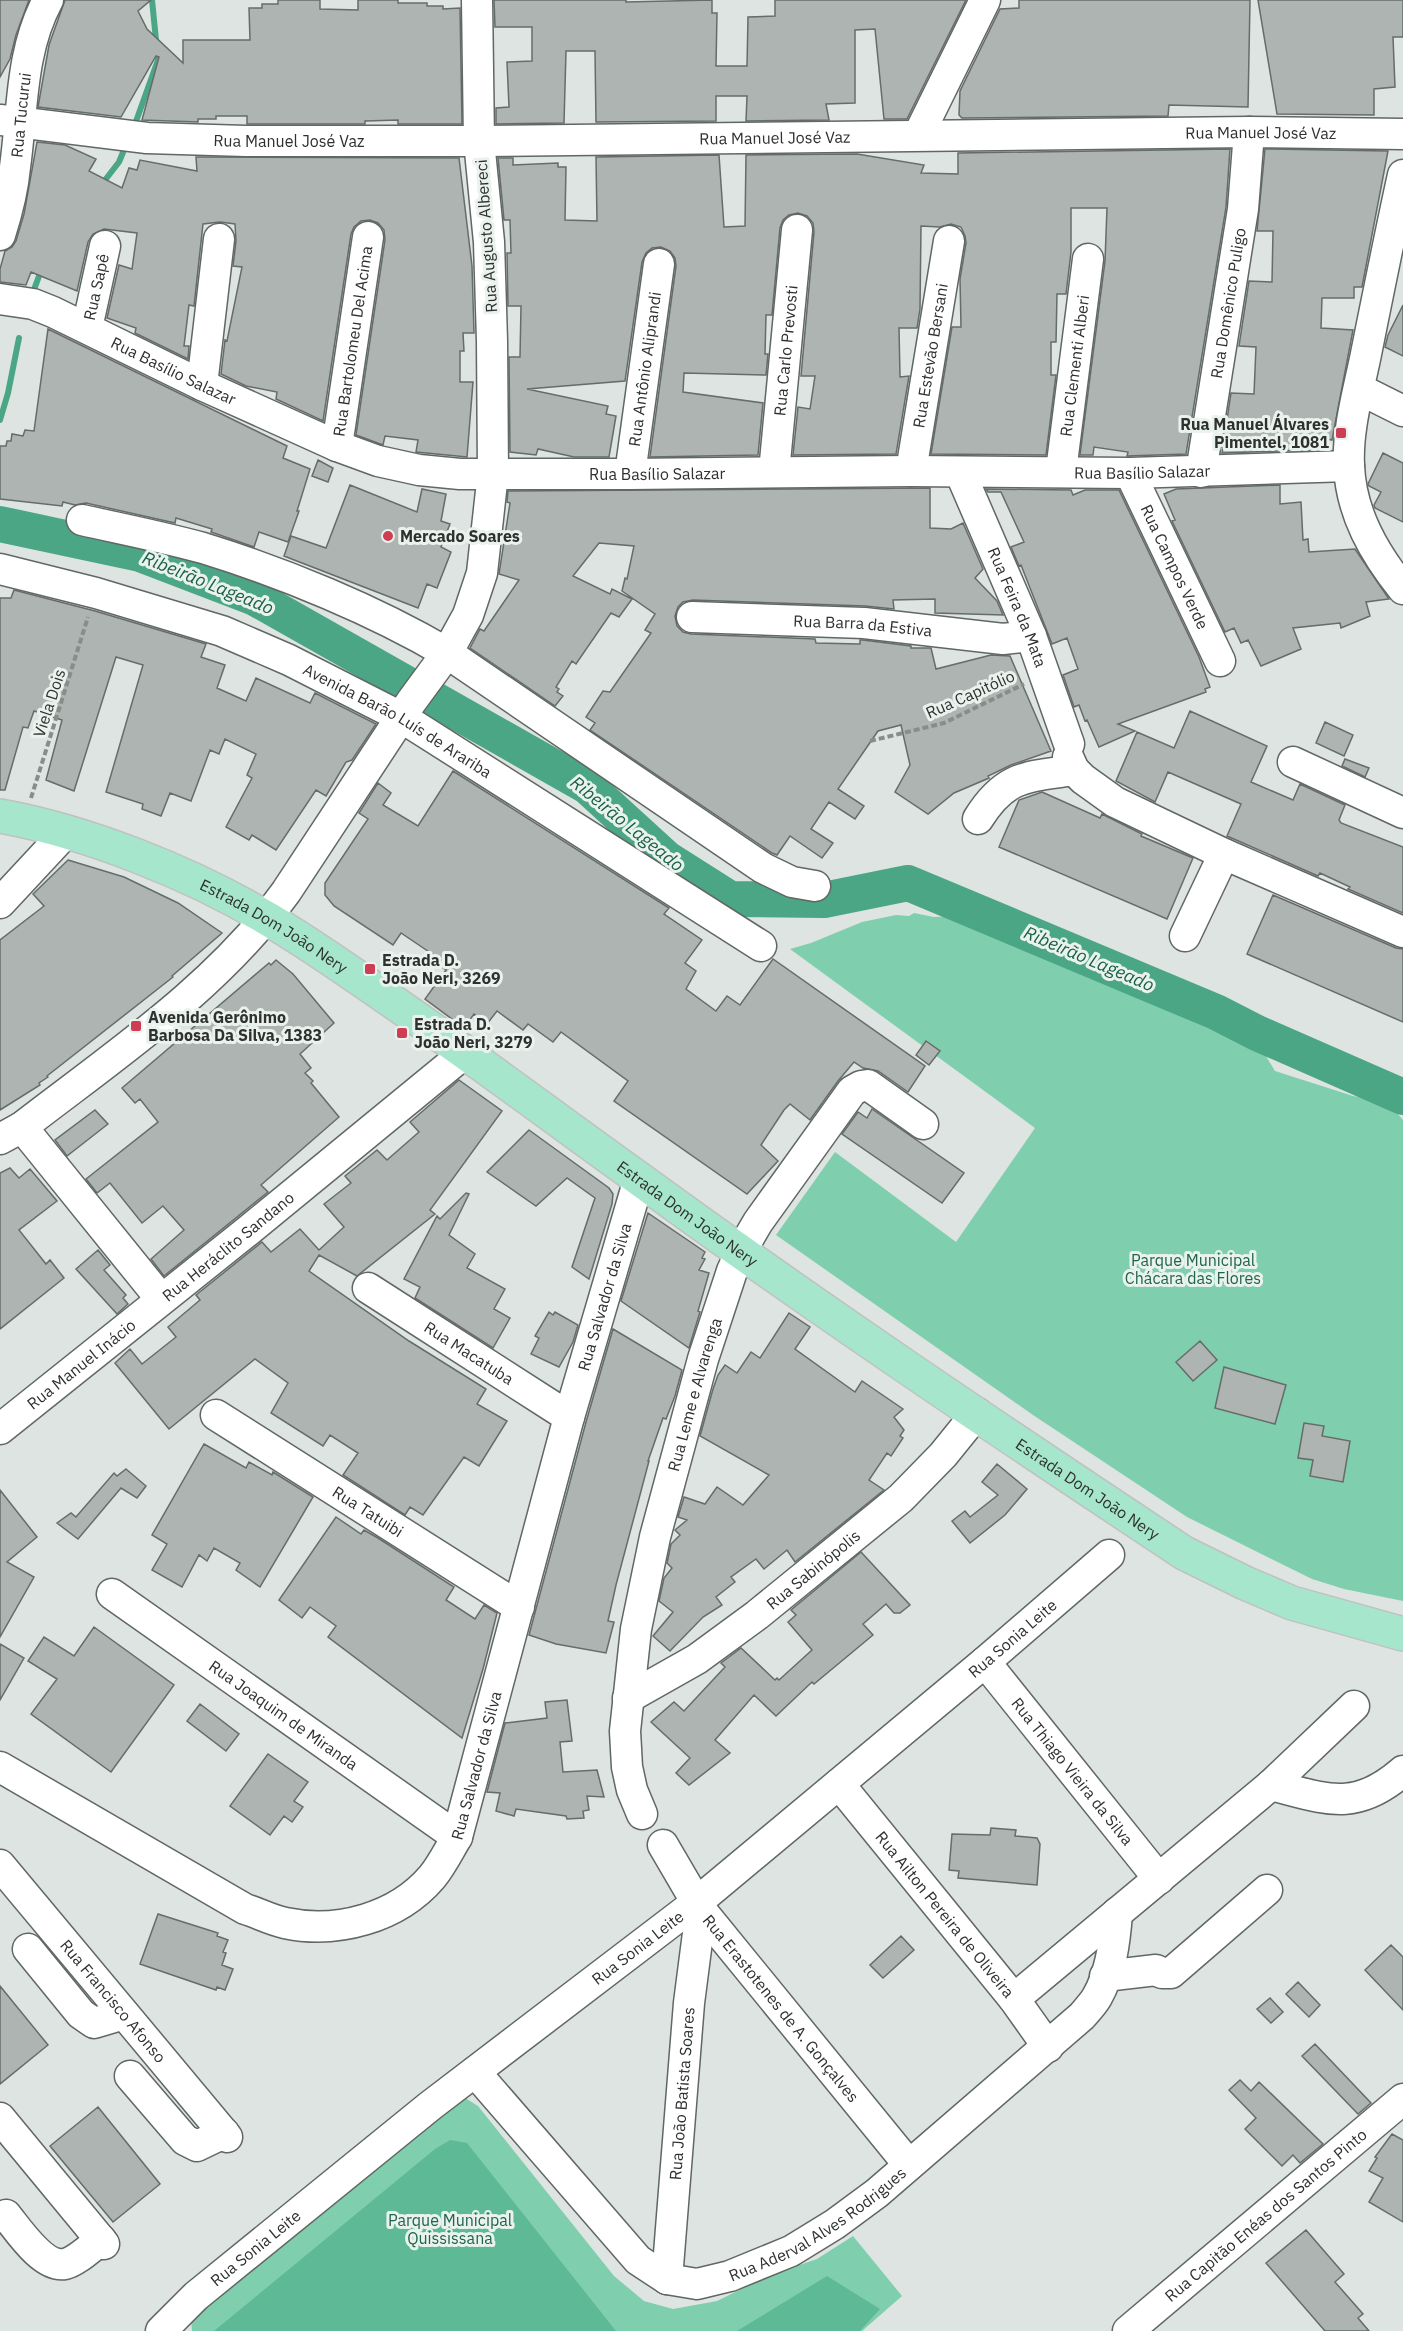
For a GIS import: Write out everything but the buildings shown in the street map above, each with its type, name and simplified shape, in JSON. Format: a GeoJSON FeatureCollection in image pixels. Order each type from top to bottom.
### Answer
{"type":"FeatureCollection","features":[{"type":"Feature","properties":{"kind":"main road","name":"Estrada Dom João Nery"},"geometry":{"type":"LineString","coordinates":[[12,818],[67,831],[138,857],[267,918],[466,1052],[741,1251],[1184,1553],[1292,1603],[1403,1634]]}},
{"type":"Feature","properties":{"kind":"main road","name":"Estrada Dom João Nery"},"geometry":{"type":"LineString","coordinates":[[1371,1624],[1403,1620]]}},
{"type":"Feature","properties":{"kind":"street","name":"Rua Tucurui"},"geometry":{"type":"LineString","coordinates":[[0,235],[15,167],[9,121],[28,48],[48,0]]}},
{"type":"Feature","properties":{"kind":"street","name":"Rua Augusto Albereci"},"geometry":{"type":"LineString","coordinates":[[11,1133],[148,1031],[207,980],[267,918],[441,661],[468,615],[482,573],[493,473],[489,242],[479,141],[477,0]]}},
{"type":"Feature","properties":{"kind":"street"},"geometry":{"type":"LineString","coordinates":[[918,134],[985,0]]}},
{"type":"Feature","properties":{"kind":"street","name":"Rua Manuel José Vaz"},"geometry":{"type":"LineString","coordinates":[[9,121],[147,138],[479,141],[918,134],[1249,132],[1403,134]]}},
{"type":"Feature","properties":{"kind":"street","name":"Rua Domênico Puligo"},"geometry":{"type":"LineString","coordinates":[[1201,472],[1243,209],[1249,132]]}},
{"type":"Feature","properties":{"kind":"street"},"geometry":{"type":"LineString","coordinates":[[1401,191],[1359,389],[1349,466],[1354,501],[1366,535],[1403,589]]}},
{"type":"Feature","properties":{"kind":"street","name":"Rua Carlo Prevosti"},"geometry":{"type":"LineString","coordinates":[[774,472],[797,230]]}},
{"type":"Feature","properties":{"kind":"street","name":"Rua Bartolomeu Del Acima"},"geometry":{"type":"LineString","coordinates":[[337,446],[368,237]]}},
{"type":"Feature","properties":{"kind":"street"},"geometry":{"type":"LineString","coordinates":[[202,385],[219,240]]}},
{"type":"Feature","properties":{"kind":"street","name":"Rua Estevão Bersani"},"geometry":{"type":"LineString","coordinates":[[911,471],[949,241]]}},
{"type":"Feature","properties":{"kind":"street","name":"Rua Sapê"},"geometry":{"type":"LineString","coordinates":[[79,324],[105,246]]}},
{"type":"Feature","properties":{"kind":"street","name":"Rua Clementi Alberi"},"geometry":{"type":"LineString","coordinates":[[1061,471],[1088,259]]}},
{"type":"Feature","properties":{"kind":"street","name":"Rua Antônio Aliprandi"},"geometry":{"type":"LineString","coordinates":[[630,474],[659,264]]}},
{"type":"Feature","properties":{"kind":"street","name":"Rua Basílio Salazar"},"geometry":{"type":"LineString","coordinates":[[9,299],[33,304],[79,324],[202,385],[337,446],[378,461],[419,470],[460,474],[911,471],[1130,473],[1349,466]]}},
{"type":"Feature","properties":{"kind":"street"},"geometry":{"type":"LineString","coordinates":[[1359,389],[1403,411]]}},
{"type":"Feature","properties":{"kind":"street","name":"Rua Feira da Mata"},"geometry":{"type":"LineString","coordinates":[[960,472],[1031,636],[1070,757]]}},
{"type":"Feature","properties":{"kind":"street","name":"Rua Campos Verde"},"geometry":{"type":"LineString","coordinates":[[1130,473],[1220,661]]}},
{"type":"Feature","properties":{"kind":"street"},"geometry":{"type":"LineString","coordinates":[[82,520],[202,548],[258,567],[307,586],[412,634],[441,661],[763,868],[792,882],[815,886]]}},
{"type":"Feature","properties":{"kind":"street","name":"Avenida Barão Luís de Arariba"},"geometry":{"type":"LineString","coordinates":[[0,569],[96,593],[222,631],[406,710],[761,946]]}},
{"type":"Feature","properties":{"kind":"street","name":"Rua Barra da Estiva"},"geometry":{"type":"LineString","coordinates":[[692,617],[864,623],[1003,639],[1031,636]]}},
{"type":"Feature","properties":{"kind":"street"},"geometry":{"type":"LineString","coordinates":[[978,819],[988,802],[1004,787],[1070,757],[1098,790],[1115,802],[1224,854],[1403,932]]}},
{"type":"Feature","properties":{"kind":"street"},"geometry":{"type":"LineString","coordinates":[[1293,762],[1403,813]]}},
{"type":"Feature","properties":{"kind":"street"},"geometry":{"type":"LineString","coordinates":[[0,903],[67,831]]}},
{"type":"Feature","properties":{"kind":"street"},"geometry":{"type":"LineString","coordinates":[[1185,936],[1224,854]]}},
{"type":"Feature","properties":{"kind":"street","name":"Rua Heráclito Sandano"},"geometry":{"type":"LineString","coordinates":[[11,1133],[160,1299],[249,1230],[466,1052]]}},
{"type":"Feature","properties":{"kind":"street","name":"Rua Leme e Alvarenga"},"geometry":{"type":"LineString","coordinates":[[642,1814],[632,1790],[627,1767],[625,1731],[636,1629],[655,1537],[703,1359],[732,1271],[758,1222],[852,1091],[868,1085],[923,1124]]}},
{"type":"Feature","properties":{"kind":"street","name":"Rua Salvador da Silva"},"geometry":{"type":"LineString","coordinates":[[0,1767],[245,1909],[284,1923],[327,1928],[373,1918],[408,1900],[433,1876],[457,1837],[569,1417],[639,1179]]}},
{"type":"Feature","properties":{"kind":"street","name":"Rua Macatuba"},"geometry":{"type":"LineString","coordinates":[[368,1288],[569,1417]]}},
{"type":"Feature","properties":{"kind":"street","name":"Rua Manuel Inácio"},"geometry":{"type":"LineString","coordinates":[[0,1429],[160,1299]]}},
{"type":"Feature","properties":{"kind":"street","name":"Rua Sabinópolis"},"geometry":{"type":"LineString","coordinates":[[628,1698],[697,1659],[757,1615],[901,1498],[943,1455],[977,1413]]}},
{"type":"Feature","properties":{"kind":"street","name":"Rua Tatuibi"},"geometry":{"type":"LineString","coordinates":[[216,1415],[519,1607]]}},
{"type":"Feature","properties":{"kind":"street","name":"Rua Sonia Leite"},"geometry":{"type":"LineString","coordinates":[[161,2331],[196,2296],[430,2106],[698,1906],[1109,1555]]}},
{"type":"Feature","properties":{"kind":"street","name":"Rua Joaquim de Miranda"},"geometry":{"type":"LineString","coordinates":[[112,1594],[457,1837]]}},
{"type":"Feature","properties":{"kind":"street","name":"Rua Thiago Vieira da Silva"},"geometry":{"type":"LineString","coordinates":[[985,1662],[1158,1879]]}},
{"type":"Feature","properties":{"kind":"street"},"geometry":{"type":"LineString","coordinates":[[1014,1999],[1271,1785],[1354,1706]]}},
{"type":"Feature","properties":{"kind":"street"},"geometry":{"type":"LineString","coordinates":[[1271,1785],[1324,1798],[1347,1800],[1367,1795],[1391,1782],[1403,1771]]}},
{"type":"Feature","properties":{"kind":"street","name":"Rua Ailton Pereira de Oliveira"},"geometry":{"type":"LineString","coordinates":[[839,1784],[1014,1999],[1048,2047]]}},
{"type":"Feature","properties":{"kind":"street","name":"Rua Erastotenes de A. Gonçalves"},"geometry":{"type":"LineString","coordinates":[[663,1845],[698,1906],[909,2165]]}},
{"type":"Feature","properties":{"kind":"street","name":"Rua Francisco Afonso"},"geometry":{"type":"LineString","coordinates":[[0,1864],[225,2135],[197,2146],[185,2140],[130,2076]]}},
{"type":"Feature","properties":{"kind":"street"},"geometry":{"type":"LineString","coordinates":[[1114,1943],[1142,1953],[1156,1970],[1162,1973],[1171,1972],[1267,1890]]}},
{"type":"Feature","properties":{"kind":"street","name":"Rua João Batista Soares"},"geometry":{"type":"LineString","coordinates":[[667,2279],[698,1906]]}},
{"type":"Feature","properties":{"kind":"street","name":"Rua Aderval Alves Rodrigues"},"geometry":{"type":"LineString","coordinates":[[475,2072],[623,2244],[651,2270],[667,2279],[697,2284],[713,2281],[791,2251],[835,2224],[877,2193],[1048,2047],[1082,2016],[1097,1997],[1114,1943],[1118,1913]]}},
{"type":"Feature","properties":{"kind":"street"},"geometry":{"type":"LineString","coordinates":[[28,1949],[81,2014],[94,2023],[124,2014]]}},
{"type":"Feature","properties":{"kind":"street"},"geometry":{"type":"LineString","coordinates":[[1105,1976],[1156,1970]]}},
{"type":"Feature","properties":{"kind":"street","name":"Rua Capitão Enéas dos Santos Pinto"},"geometry":{"type":"LineString","coordinates":[[1128,2331],[1403,2099]]}},
{"type":"Feature","properties":{"kind":"street"},"geometry":{"type":"LineString","coordinates":[[0,2118],[102,2242],[66,2264],[51,2263],[37,2251],[6,2215]]}},
{"type":"Feature","properties":{"kind":"path","name":"Viela Dois"},"geometry":{"type":"LineString","coordinates":[[12,818],[96,593]]}},
{"type":"Feature","properties":{"kind":"path","name":"Rua Capitólio"},"geometry":{"type":"LineString","coordinates":[[870,741],[944,723],[1044,674]]}},
{"type":"Feature","properties":{"kind":"green space","name":"Parque Municipal Chácara das Flores"},"geometry":{"type":"Polygon","coordinates":[[[914,913],[977,920],[1007,932],[1074,967],[1082,967],[1098,979],[1123,986],[1169,1007],[1210,1011],[1237,1030],[1258,1034],[1264,1053],[1275,1071],[1353,1096],[1379,1101],[1393,1108],[1403,1120],[1403,1601],[1344,1589],[1312,1579],[1187,1517],[1033,1415],[776,1235],[835,1152],[956,1242],[1035,1128],[790,949],[862,922],[896,915],[909,916],[914,913]]]}},
{"type":"Feature","properties":{"kind":"green space","name":"Parque Municipal Quississana"},"geometry":{"type":"Polygon","coordinates":[[[462,2096],[478,2106],[614,2276],[644,2301],[673,2309],[717,2301],[770,2275],[817,2259],[853,2236],[902,2296],[862,2331],[192,2331],[191,2319],[462,2096]]]}},
{"type":"Feature","properties":{"kind":"green space"},"geometry":{"type":"Polygon","coordinates":[[[450,2140],[467,2143],[616,2331],[214,2331],[435,2149],[450,2140]]]}},
{"type":"Feature","properties":{"kind":"green space"},"geometry":{"type":"Polygon","coordinates":[[[827,2276],[880,2309],[860,2331],[737,2331],[827,2276]]]}},
{"type":"Feature","properties":{"kind":"waterway"},"geometry":{"type":"LineString","coordinates":[[134,127],[158,60],[152,0]]}},
{"type":"Feature","properties":{"kind":"waterway"},"geometry":{"type":"LineString","coordinates":[[102,184],[119,162],[126,145]]}},
{"type":"Feature","properties":{"kind":"waterway"},"geometry":{"type":"LineString","coordinates":[[32,295],[42,268]]}},
{"type":"Feature","properties":{"kind":"waterway"},"geometry":{"type":"LineString","coordinates":[[0,420],[19,338]]}},
{"type":"Feature","properties":{"kind":"waterway","name":"Ribeirão Lageado"},"geometry":{"type":"LineString","coordinates":[[0,524],[140,554],[255,598],[587,786],[667,859],[730,899],[824,900],[908,883],[1216,1012],[1257,1033],[1403,1097]]}},
{"type":"Feature","properties":{"kind":"place","name":"Rua Manuel Álvares Pimentel, 1081"},"geometry":{"type":"Point","coordinates":[1341,433]}},
{"type":"Feature","properties":{"kind":"place","name":"Mercado Soares"},"geometry":{"type":"Point","coordinates":[388,536]}},
{"type":"Feature","properties":{"kind":"place","name":"Estrada D. João Neri, 3269"},"geometry":{"type":"Point","coordinates":[370,969]}},
{"type":"Feature","properties":{"kind":"place","name":"Avenida Gerônimo Barbosa Da Silva, 1383"},"geometry":{"type":"Point","coordinates":[136,1026]}},
{"type":"Feature","properties":{"kind":"place","name":"Estrada D. João Neri, 3279"},"geometry":{"type":"Point","coordinates":[402,1033]}}]}
